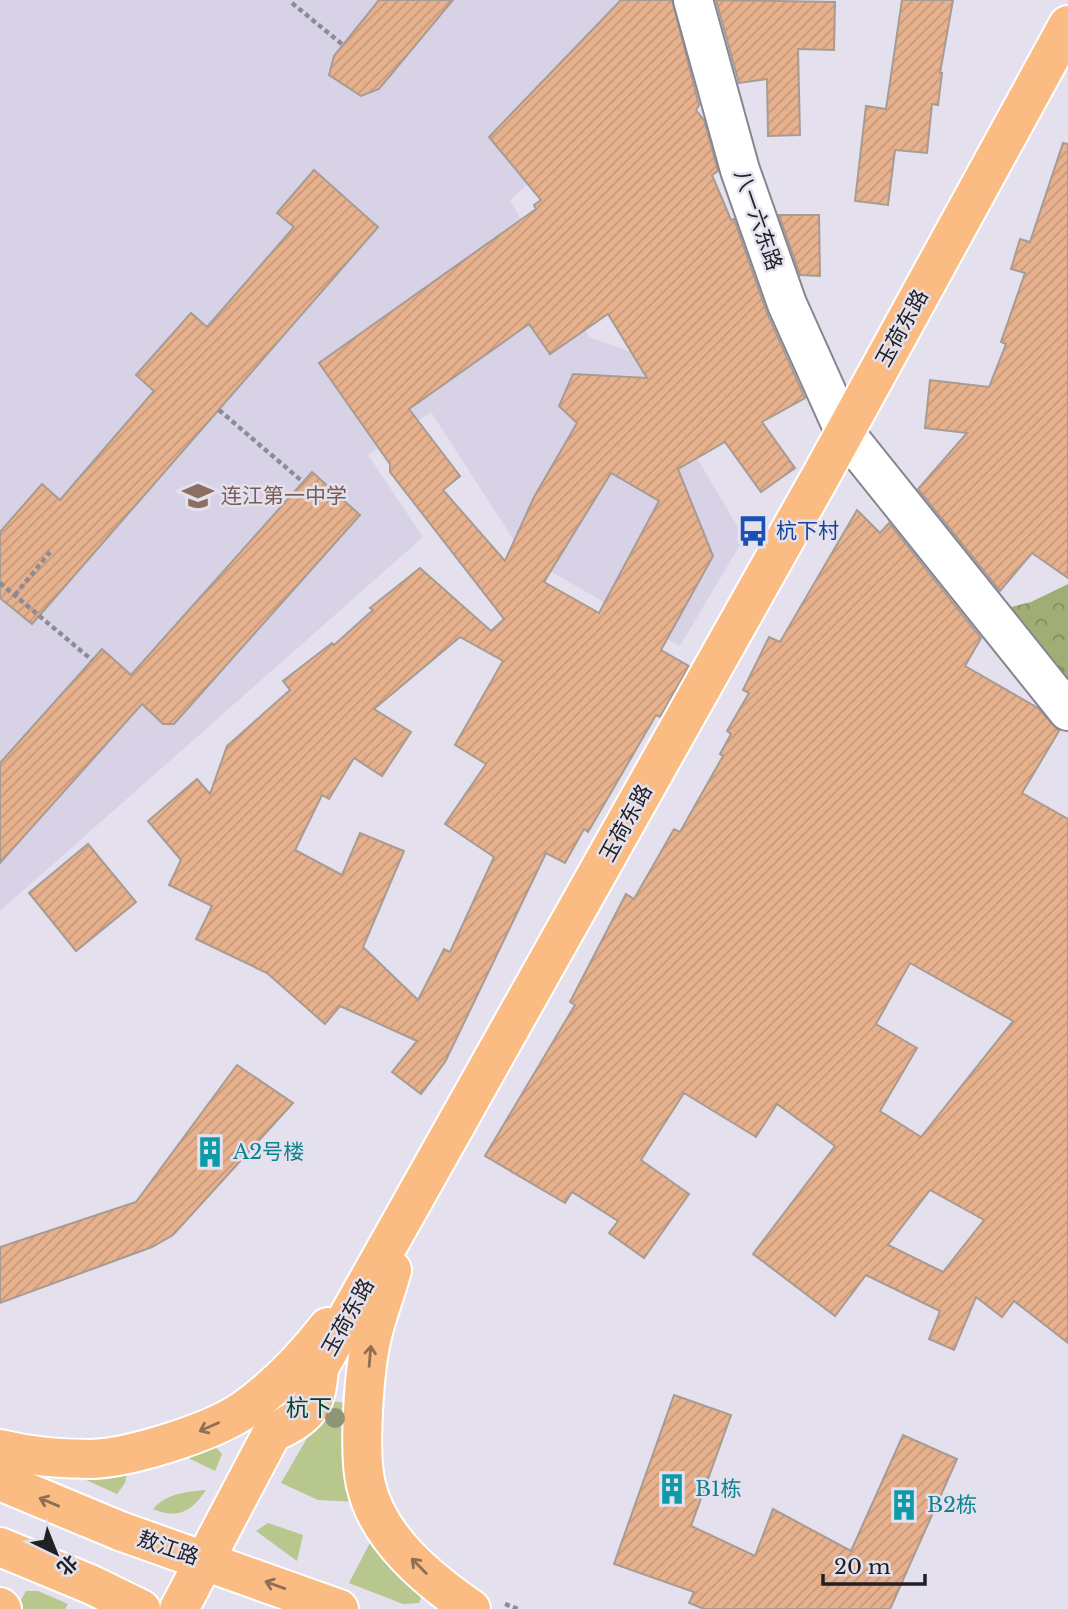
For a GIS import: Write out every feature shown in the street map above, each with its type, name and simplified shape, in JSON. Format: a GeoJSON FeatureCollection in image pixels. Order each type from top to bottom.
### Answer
{"type":"FeatureCollection","features":[{"type":"Feature","properties":{"kind":"main road","name":"玉荷东路"},"geometry":{"type":"LineString","coordinates":[[415,1197],[845,433],[1068,25]]}},
{"type":"Feature","properties":{"kind":"main road"},"geometry":{"type":"LineString","coordinates":[[179,1609],[205,1560],[282,1378],[341,1310],[415,1197]]}},
{"type":"Feature","properties":{"kind":"main road"},"geometry":{"type":"LineString","coordinates":[[415,1197],[371,1338],[363,1429],[366,1485],[391,1538],[441,1588],[471,1609]]}},
{"type":"Feature","properties":{"kind":"main road"},"geometry":{"type":"LineString","coordinates":[[0,1450],[92,1459],[264,1417]]}},
{"type":"Feature","properties":{"kind":"main road","name":"敖江路"},"geometry":{"type":"LineString","coordinates":[[0,1481],[120,1531],[339,1609]]}},
{"type":"Feature","properties":{"kind":"main road"},"geometry":{"type":"LineString","coordinates":[[0,1547],[92,1585],[141,1609]]}},
{"type":"Feature","properties":{"kind":"street","name":"八一六东路"},"geometry":{"type":"LineString","coordinates":[[692,0],[740,170],[779,280],[845,433],[1068,711]]}},
{"type":"Feature","properties":{"kind":"path"},"geometry":{"type":"LineString","coordinates":[[292,3],[343,45]]}},
{"type":"Feature","properties":{"kind":"path"},"geometry":{"type":"LineString","coordinates":[[219,410],[303,482]]}},
{"type":"Feature","properties":{"kind":"path"},"geometry":{"type":"LineString","coordinates":[[15,594],[50,552]]}},
{"type":"Feature","properties":{"kind":"path"},"geometry":{"type":"LineString","coordinates":[[0,583],[92,660]]}},
{"type":"Feature","properties":{"kind":"shaded area","name":"连江第一中学"},"geometry":{"type":"Polygon","coordinates":[[[0,0],[679,0],[686,22],[591,126],[510,200],[589,337],[636,354],[744,538],[680,646],[524,556],[431,412],[368,455],[423,537],[0,911],[0,0]]]}},
{"type":"Feature","properties":{"kind":"green space"},"geometry":{"type":"Polygon","coordinates":[[[1068,584],[1068,691],[1007,608],[1031,602],[1068,584]]]}},
{"type":"Feature","properties":{"kind":"green space"},"geometry":{"type":"Polygon","coordinates":[[[333,1401],[345,1403],[358,1502],[318,1500],[281,1483],[324,1409],[333,1401]]]}},
{"type":"Feature","properties":{"kind":"green space"},"geometry":{"type":"Polygon","coordinates":[[[211,1442],[222,1454],[215,1471],[176,1452],[211,1442]]]}},
{"type":"Feature","properties":{"kind":"green space"},"geometry":{"type":"Polygon","coordinates":[[[129,1463],[125,1483],[117,1494],[84,1479],[88,1470],[129,1463]]]}},
{"type":"Feature","properties":{"kind":"green space"},"geometry":{"type":"Polygon","coordinates":[[[206,1490],[184,1512],[170,1514],[153,1509],[171,1496],[206,1490]]]}},
{"type":"Feature","properties":{"kind":"green space"},"geometry":{"type":"Polygon","coordinates":[[[268,1523],[303,1535],[297,1561],[256,1531],[268,1523]]]}},
{"type":"Feature","properties":{"kind":"green space"},"geometry":{"type":"Polygon","coordinates":[[[374,1535],[424,1590],[419,1603],[403,1604],[349,1583],[374,1535]]]}},
{"type":"Feature","properties":{"kind":"green space"},"geometry":{"type":"Polygon","coordinates":[[[26,1591],[38,1591],[68,1604],[65,1609],[23,1609],[21,1600],[26,1591]]]}},
{"type":"Feature","properties":{"kind":"building"},"geometry":{"type":"Polygon","coordinates":[[[379,0],[453,0],[379,89],[361,96],[329,75],[334,56],[379,0]]]}},
{"type":"Feature","properties":{"kind":"building"},"geometry":{"type":"Polygon","coordinates":[[[621,0],[672,0],[699,105],[696,110],[704,120],[718,171],[712,175],[731,220],[734,219],[767,313],[805,398],[762,422],[795,468],[761,492],[725,442],[678,469],[713,556],[661,650],[689,666],[660,717],[656,715],[588,832],[584,829],[565,863],[546,853],[445,1062],[421,1094],[392,1072],[417,1041],[340,1006],[325,1024],[267,973],[196,939],[212,906],[169,885],[181,860],[148,821],[197,779],[210,794],[227,746],[290,690],[283,681],[332,643],[334,645],[373,610],[370,608],[420,568],[491,631],[504,619],[390,472],[390,464],[319,363],[536,209],[534,205],[541,200],[489,137],[621,0]],[[608,314],[550,354],[529,324],[409,409],[460,476],[443,490],[505,561],[534,497],[577,423],[559,406],[573,374],[647,378],[608,314]],[[611,473],[544,582],[599,613],[659,501],[611,473]],[[460,637],[374,709],[411,732],[382,776],[354,758],[329,799],[322,795],[295,850],[342,875],[360,833],[404,851],[363,947],[418,1000],[444,949],[450,952],[494,857],[445,824],[486,764],[455,745],[503,661],[460,637]]]}},
{"type":"Feature","properties":{"kind":"building"},"geometry":{"type":"Polygon","coordinates":[[[716,0],[835,2],[834,50],[798,49],[800,135],[768,136],[767,79],[739,83],[716,0]]]}},
{"type":"Feature","properties":{"kind":"building"},"geometry":{"type":"Polygon","coordinates":[[[902,0],[953,0],[940,73],[938,105],[932,104],[927,153],[895,150],[888,205],[855,201],[866,106],[886,109],[902,0]]]}},
{"type":"Feature","properties":{"kind":"building"},"geometry":{"type":"Polygon","coordinates":[[[1063,143],[1068,144],[1068,578],[1032,553],[1000,591],[918,489],[967,433],[925,428],[930,380],[989,387],[1006,344],[1001,342],[1025,273],[1011,269],[1020,239],[1030,242],[1063,143]]]}},
{"type":"Feature","properties":{"kind":"building"},"geometry":{"type":"Polygon","coordinates":[[[314,170],[378,227],[32,624],[0,598],[0,532],[42,484],[60,500],[154,391],[136,375],[191,313],[207,327],[294,227],[277,213],[314,170]]]}},
{"type":"Feature","properties":{"kind":"building"},"geometry":{"type":"Polygon","coordinates":[[[779,215],[819,215],[820,276],[800,275],[779,215]]]}},
{"type":"Feature","properties":{"kind":"building"},"geometry":{"type":"Polygon","coordinates":[[[312,472],[360,515],[174,724],[163,724],[142,704],[0,863],[0,763],[102,649],[131,675],[312,472]]]}},
{"type":"Feature","properties":{"kind":"building"},"geometry":{"type":"Polygon","coordinates":[[[857,510],[880,533],[889,523],[981,638],[965,666],[1038,708],[1059,731],[1022,793],[1068,819],[1068,1343],[1014,1301],[1002,1317],[976,1297],[954,1350],[929,1339],[940,1311],[866,1275],[835,1316],[753,1254],[835,1146],[777,1104],[756,1137],[684,1093],[641,1160],[689,1194],[644,1258],[609,1233],[618,1221],[572,1192],[565,1203],[485,1156],[575,1005],[570,1002],[626,894],[634,899],[674,829],[680,832],[723,756],[720,754],[731,734],[727,731],[749,693],[743,690],[769,637],[780,642],[857,510]],[[910,963],[876,1024],[917,1048],[880,1111],[921,1137],[1013,1021],[910,963]],[[930,1190],[888,1245],[943,1272],[984,1220],[930,1190]]]}},
{"type":"Feature","properties":{"kind":"building"},"geometry":{"type":"Polygon","coordinates":[[[88,844],[136,902],[76,951],[29,893],[88,844]]]}},
{"type":"Feature","properties":{"kind":"building","name":"A2号楼"},"geometry":{"type":"Polygon","coordinates":[[[237,1065],[293,1103],[173,1235],[152,1247],[0,1303],[0,1247],[136,1202],[237,1065]]]}},
{"type":"Feature","properties":{"kind":"building"},"geometry":{"type":"Polygon","coordinates":[[[674,1395],[731,1415],[691,1526],[755,1556],[773,1509],[851,1551],[903,1435],[957,1459],[890,1609],[704,1609],[689,1603],[694,1592],[614,1564],[674,1395]]]}},
{"type":"Feature","properties":{"kind":"place","name":"连江第一中学"},"geometry":{"type":"Point","coordinates":[198,496]}},
{"type":"Feature","properties":{"kind":"place","name":"杭下村"},"geometry":{"type":"Point","coordinates":[753,531]}},
{"type":"Feature","properties":{"kind":"place","name":"A2号楼"},"geometry":{"type":"Point","coordinates":[210,1152]}},
{"type":"Feature","properties":{"kind":"place","name":"B1栋"},"geometry":{"type":"Point","coordinates":[672,1489]}},
{"type":"Feature","properties":{"kind":"place","name":"B2栋"},"geometry":{"type":"Point","coordinates":[904,1505]}},
{"type":"Feature","properties":{"kind":"district","name":"杭下"},"geometry":{"type":"Point","coordinates":[309,1408]}}]}
